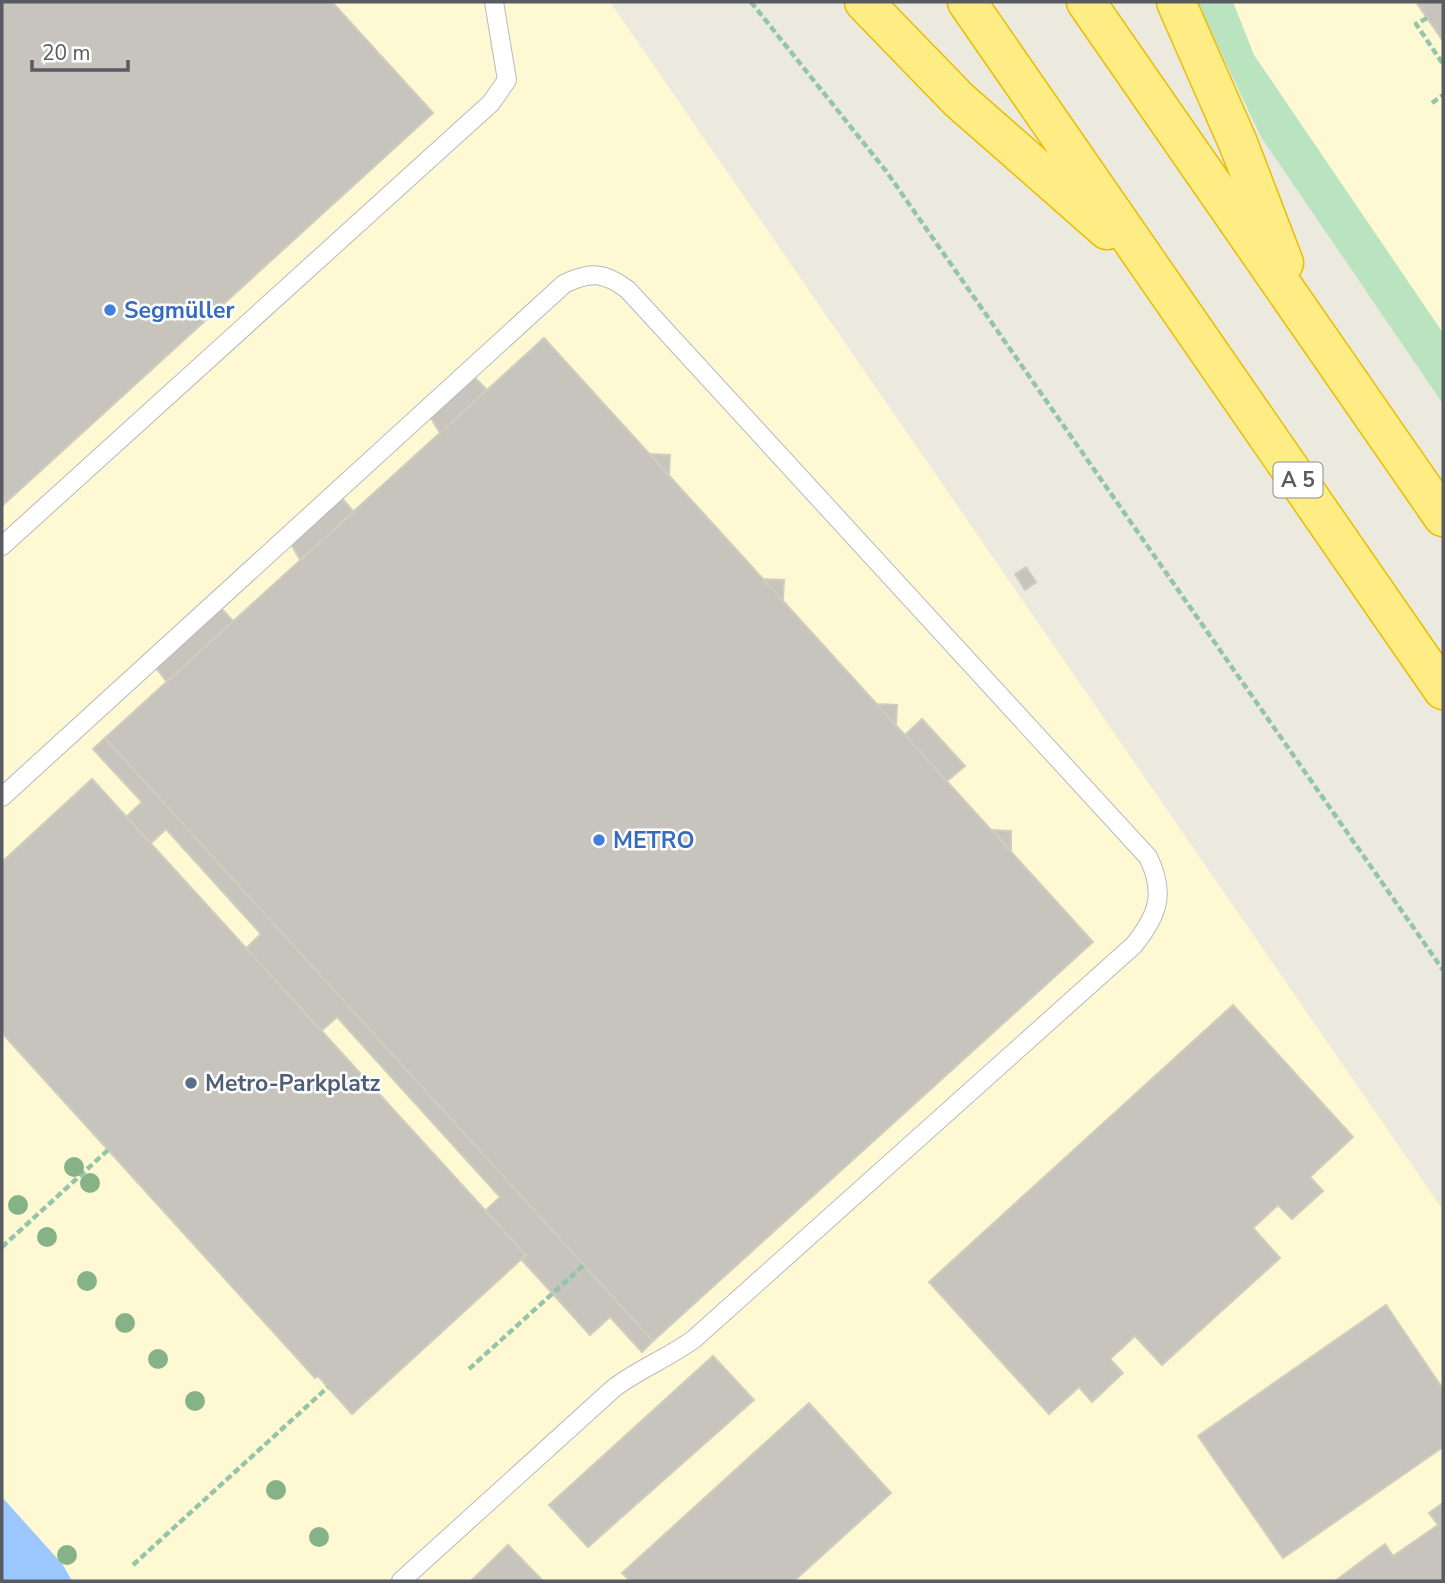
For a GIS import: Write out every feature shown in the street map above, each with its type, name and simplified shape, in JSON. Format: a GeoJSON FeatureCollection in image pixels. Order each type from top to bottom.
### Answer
{"type":"FeatureCollection","features":[{"type":"Feature","properties":{"kind":"highway"},"geometry":{"type":"LineString","coordinates":[[864,2],[959,100],[1153,271]]}},
{"type":"Feature","properties":{"kind":"highway","name":"A 5"},"geometry":{"type":"LineString","coordinates":[[967,2],[1443,690]]}},
{"type":"Feature","properties":{"kind":"highway"},"geometry":{"type":"LineString","coordinates":[[1086,2],[1443,517]]}},
{"type":"Feature","properties":{"kind":"highway"},"geometry":{"type":"LineString","coordinates":[[1177,2],[1238,143],[1304,318]]}},
{"type":"Feature","properties":{"kind":"lane"},"geometry":{"type":"LineString","coordinates":[[2,546],[491,103],[507,80],[494,2]]}},
{"type":"Feature","properties":{"kind":"lane"},"geometry":{"type":"LineString","coordinates":[[2,797],[564,284],[580,275],[597,273],[614,279],[628,290],[1148,857],[1156,873],[1158,896],[1152,919],[1134,945],[694,1339],[669,1356],[632,1374],[614,1388],[401,1581]]}},
{"type":"Feature","properties":{"kind":"path"},"geometry":{"type":"LineString","coordinates":[[751,2],[886,171],[1443,970]]}},
{"type":"Feature","properties":{"kind":"path"},"geometry":{"type":"LineString","coordinates":[[1427,18],[1416,24],[1443,64]]}},
{"type":"Feature","properties":{"kind":"path"},"geometry":{"type":"LineString","coordinates":[[1432,103],[1443,95]]}},
{"type":"Feature","properties":{"kind":"path"},"geometry":{"type":"LineString","coordinates":[[2,1247],[108,1150]]}},
{"type":"Feature","properties":{"kind":"path"},"geometry":{"type":"LineString","coordinates":[[469,1369],[584,1265]]}},
{"type":"Feature","properties":{"kind":"path"},"geometry":{"type":"LineString","coordinates":[[132,1566],[328,1387]]}},
{"type":"Feature","properties":{"kind":"shaded area"},"geometry":{"type":"Polygon","coordinates":[[[2,2],[610,2],[1443,1210],[1443,1581],[2,1581],[2,2]]]}},
{"type":"Feature","properties":{"kind":"shaded area"},"geometry":{"type":"Polygon","coordinates":[[[1233,2],[1443,2],[1443,333],[1254,55],[1233,2]]]}},
{"type":"Feature","properties":{"kind":"green space"},"geometry":{"type":"Polygon","coordinates":[[[1197,2],[1233,2],[1254,55],[1443,333],[1443,404],[1261,137],[1197,2]]]}},
{"type":"Feature","properties":{"kind":"water"},"geometry":{"type":"Polygon","coordinates":[[[2,1497],[63,1565],[72,1581],[2,1581],[2,1497]]]}},
{"type":"Feature","properties":{"kind":"building","name":"Segmüller"},"geometry":{"type":"Polygon","coordinates":[[[2,2],[332,2],[433,113],[2,506],[2,2]]]}},
{"type":"Feature","properties":{"kind":"building"},"geometry":{"type":"Polygon","coordinates":[[[1416,2],[1443,2],[1443,41],[1427,18],[1416,2]]]}},
{"type":"Feature","properties":{"kind":"building","name":"METRO"},"geometry":{"type":"Polygon","coordinates":[[[544,338],[1093,942],[653,1341],[105,738],[544,338]]]}},
{"type":"Feature","properties":{"kind":"building"},"geometry":{"type":"Polygon","coordinates":[[[473,376],[487,390],[440,433],[429,415],[473,376]]]}},
{"type":"Feature","properties":{"kind":"building"},"geometry":{"type":"Polygon","coordinates":[[[650,454],[670,455],[669,475],[650,454]]]}},
{"type":"Feature","properties":{"kind":"building"},"geometry":{"type":"Polygon","coordinates":[[[340,496],[354,512],[300,560],[290,542],[340,496]]]}},
{"type":"Feature","properties":{"kind":"building"},"geometry":{"type":"Polygon","coordinates":[[[1026,567],[1036,582],[1025,590],[1015,574],[1026,567]]]}},
{"type":"Feature","properties":{"kind":"building"},"geometry":{"type":"Polygon","coordinates":[[[763,579],[784,580],[783,601],[763,579]]]}},
{"type":"Feature","properties":{"kind":"building"},"geometry":{"type":"Polygon","coordinates":[[[219,606],[233,621],[167,682],[146,655],[219,606]]]}},
{"type":"Feature","properties":{"kind":"building"},"geometry":{"type":"Polygon","coordinates":[[[877,704],[897,705],[896,726],[877,704]]]}},
{"type":"Feature","properties":{"kind":"building"},"geometry":{"type":"Polygon","coordinates":[[[922,719],[965,766],[947,781],[905,735],[922,719]]]}},
{"type":"Feature","properties":{"kind":"building"},"geometry":{"type":"Polygon","coordinates":[[[105,738],[653,1341],[642,1352],[610,1317],[590,1335],[521,1259],[526,1255],[485,1211],[500,1197],[337,1017],[321,1031],[246,948],[261,934],[166,829],[151,843],[126,817],[142,802],[93,749],[105,738]]]}},
{"type":"Feature","properties":{"kind":"building"},"geometry":{"type":"Polygon","coordinates":[[[92,779],[526,1255],[352,1414],[318,1376],[315,1378],[2,1033],[2,862],[92,779]]]}},
{"type":"Feature","properties":{"kind":"building"},"geometry":{"type":"Polygon","coordinates":[[[992,830],[1011,831],[1011,851],[992,830]]]}},
{"type":"Feature","properties":{"kind":"building"},"geometry":{"type":"Polygon","coordinates":[[[1233,1005],[1353,1137],[1310,1177],[1323,1191],[1292,1219],[1278,1205],[1253,1228],[1280,1258],[1162,1365],[1135,1336],[1110,1359],[1123,1373],[1092,1402],[1079,1387],[1049,1414],[929,1282],[1233,1005]]]}},
{"type":"Feature","properties":{"kind":"building"},"geometry":{"type":"Polygon","coordinates":[[[1386,1305],[1443,1389],[1443,1447],[1283,1558],[1198,1436],[1386,1305]]]}},
{"type":"Feature","properties":{"kind":"building"},"geometry":{"type":"Polygon","coordinates":[[[713,1356],[754,1400],[588,1547],[549,1505],[713,1356]]]}},
{"type":"Feature","properties":{"kind":"building"},"geometry":{"type":"Polygon","coordinates":[[[809,1403],[891,1493],[794,1581],[630,1581],[622,1573],[809,1403]]]}},
{"type":"Feature","properties":{"kind":"building"},"geometry":{"type":"Polygon","coordinates":[[[1443,1503],[1443,1581],[1335,1581],[1385,1544],[1393,1556],[1438,1525],[1429,1513],[1443,1503]]]}},
{"type":"Feature","properties":{"kind":"building"},"geometry":{"type":"Polygon","coordinates":[[[508,1545],[543,1581],[471,1581],[508,1545]]]}},
{"type":"Feature","properties":{"kind":"place","name":"Segmüller"},"geometry":{"type":"Point","coordinates":[110,310]}},
{"type":"Feature","properties":{"kind":"place","name":"METRO"},"geometry":{"type":"Point","coordinates":[599,840]}},
{"type":"Feature","properties":{"kind":"place","name":"Metro-Parkplatz"},"geometry":{"type":"Point","coordinates":[191,1083]}}]}
